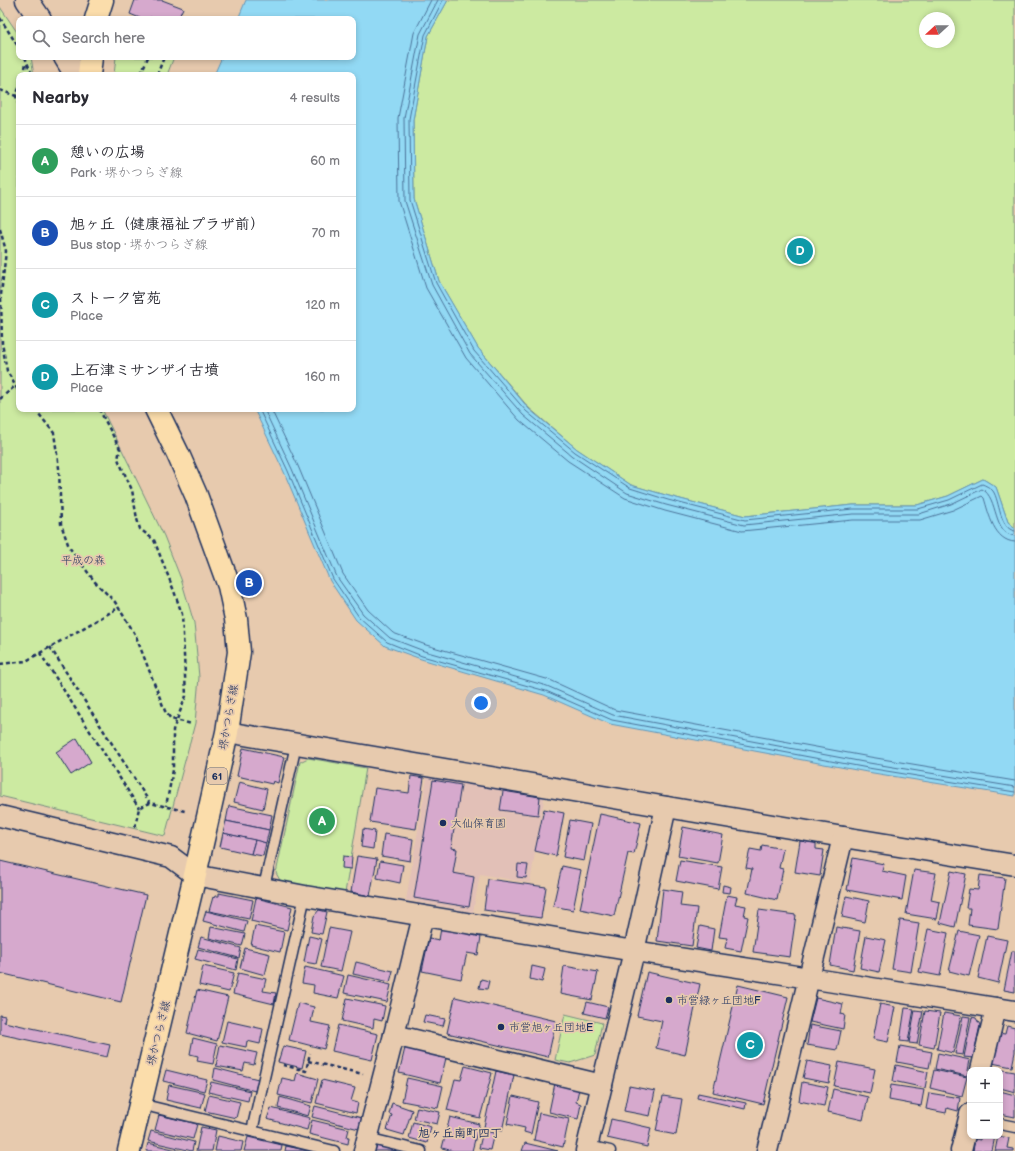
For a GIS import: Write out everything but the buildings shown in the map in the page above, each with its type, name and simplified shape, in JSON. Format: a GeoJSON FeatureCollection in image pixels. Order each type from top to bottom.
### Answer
{"type":"FeatureCollection","features":[{"type":"Feature","properties":{"kind":"main road"},"geometry":{"type":"LineString","coordinates":[[97,16],[102,0]]}},
{"type":"Feature","properties":{"kind":"main road"},"geometry":{"type":"LineString","coordinates":[[89,72],[91,60]]}},
{"type":"Feature","properties":{"kind":"main road","name":"堺かつらぎ線"},"geometry":{"type":"LineString","coordinates":[[129,1151],[195,875],[227,732],[239,652],[236,619],[229,586],[214,541],[196,495],[157,412]]}},
{"type":"Feature","properties":{"kind":"street"},"geometry":{"type":"LineString","coordinates":[[27,0],[38,16]]}},
{"type":"Feature","properties":{"kind":"street"},"geometry":{"type":"LineString","coordinates":[[66,60],[74,72]]}},
{"type":"Feature","properties":{"kind":"street"},"geometry":{"type":"LineString","coordinates":[[227,732],[296,745],[1015,865]]}},
{"type":"Feature","properties":{"kind":"street"},"geometry":{"type":"LineString","coordinates":[[587,1148],[634,951],[666,807]]}},
{"type":"Feature","properties":{"kind":"street"},"geometry":{"type":"LineString","coordinates":[[0,816],[171,857],[195,875],[422,916],[1006,1010],[982,1067]]}},
{"type":"Feature","properties":{"kind":"street"},"geometry":{"type":"LineString","coordinates":[[767,1151],[843,837]]}},
{"type":"Feature","properties":{"kind":"street"},"geometry":{"type":"LineString","coordinates":[[365,1145],[394,1035],[422,916]]}},
{"type":"Feature","properties":{"kind":"street"},"geometry":{"type":"LineString","coordinates":[[394,1035],[602,1085]]}},
{"type":"Feature","properties":{"kind":"street"},"geometry":{"type":"LineString","coordinates":[[961,1151],[967,1128]]}},
{"type":"Feature","properties":{"kind":"lane"},"geometry":{"type":"LineString","coordinates":[[264,887],[296,745]]}},
{"type":"Feature","properties":{"kind":"lane"},"geometry":{"type":"LineString","coordinates":[[252,1131],[305,896]]}},
{"type":"Feature","properties":{"kind":"lane"},"geometry":{"type":"LineString","coordinates":[[140,1104],[334,1151]]}},
{"type":"Feature","properties":{"kind":"lane"},"geometry":{"type":"LineString","coordinates":[[1003,1125],[1015,1127]]}},
{"type":"Feature","properties":{"kind":"lane"},"geometry":{"type":"LineString","coordinates":[[365,1145],[420,1151]]}},
{"type":"Feature","properties":{"kind":"lane"},"geometry":{"type":"LineString","coordinates":[[587,1148],[610,1151]]}},
{"type":"Feature","properties":{"kind":"path"},"geometry":{"type":"LineString","coordinates":[[0,18],[16,43]]}},
{"type":"Feature","properties":{"kind":"path"},"geometry":{"type":"LineString","coordinates":[[24,72],[26,60]]}},
{"type":"Feature","properties":{"kind":"path"},"geometry":{"type":"LineString","coordinates":[[27,60],[31,72]]}},
{"type":"Feature","properties":{"kind":"path"},"geometry":{"type":"LineString","coordinates":[[144,72],[142,71],[147,60]]}},
{"type":"Feature","properties":{"kind":"path"},"geometry":{"type":"LineString","coordinates":[[159,72],[163,60]]}},
{"type":"Feature","properties":{"kind":"path"},"geometry":{"type":"LineString","coordinates":[[0,90],[16,96]]}},
{"type":"Feature","properties":{"kind":"path"},"geometry":{"type":"LineString","coordinates":[[0,229],[6,251],[1,295],[2,343],[7,371],[15,386],[0,399]]}},
{"type":"Feature","properties":{"kind":"path"},"geometry":{"type":"LineString","coordinates":[[37,412],[54,433],[58,468],[61,524],[70,547],[95,582],[115,602],[135,634],[165,711],[171,719],[192,724]]}},
{"type":"Feature","properties":{"kind":"path"},"geometry":{"type":"LineString","coordinates":[[102,412],[120,449],[118,459],[132,490],[140,529],[154,540],[182,614],[186,696],[173,730],[173,770],[166,806]]}},
{"type":"Feature","properties":{"kind":"path"},"geometry":{"type":"LineString","coordinates":[[0,664],[26,661],[118,608]]}},
{"type":"Feature","properties":{"kind":"path"},"geometry":{"type":"LineString","coordinates":[[50,647],[150,803]]}},
{"type":"Feature","properties":{"kind":"path"},"geometry":{"type":"LineString","coordinates":[[40,653],[139,808],[134,833]]}},
{"type":"Feature","properties":{"kind":"path"},"geometry":{"type":"LineString","coordinates":[[139,808],[150,803],[185,811]]}},
{"type":"Feature","properties":{"kind":"path"},"geometry":{"type":"LineString","coordinates":[[268,1062],[306,1071],[310,1053]]}},
{"type":"Feature","properties":{"kind":"path"},"geometry":{"type":"LineString","coordinates":[[308,1061],[382,1079]]}},
{"type":"Feature","properties":{"kind":"shaded area"},"geometry":{"type":"Polygon","coordinates":[[[428,773],[545,793],[530,883],[480,874],[473,912],[406,900],[428,773]]]}},
{"type":"Feature","properties":{"kind":"green space"},"geometry":{"type":"Polygon","coordinates":[[[448,0],[1015,0],[1015,528],[1008,522],[996,487],[983,479],[948,496],[917,505],[853,505],[745,516],[631,485],[577,449],[529,408],[478,348],[439,281],[414,199],[413,120],[428,36],[448,0]]]}},
{"type":"Feature","properties":{"kind":"green space","name":"平成の森"},"geometry":{"type":"Polygon","coordinates":[[[0,7],[16,31],[16,60],[32,60],[34,72],[16,72],[16,412],[103,412],[164,536],[181,579],[194,623],[199,677],[195,723],[165,836],[0,796],[0,7]]]}},
{"type":"Feature","properties":{"kind":"green space"},"geometry":{"type":"Polygon","coordinates":[[[116,60],[173,60],[168,72],[114,72],[116,60]]]}},
{"type":"Feature","properties":{"kind":"green space"},"geometry":{"type":"Polygon","coordinates":[[[308,758],[366,768],[345,893],[281,882],[276,873],[300,762],[308,758]]]}},
{"type":"Feature","properties":{"kind":"green space"},"geometry":{"type":"Polygon","coordinates":[[[565,1014],[602,1023],[595,1055],[570,1063],[555,1060],[565,1014]]]}},
{"type":"Feature","properties":{"kind":"water"},"geometry":{"type":"Polygon","coordinates":[[[246,0],[448,0],[428,36],[413,120],[414,199],[439,281],[478,348],[529,409],[577,449],[631,485],[745,516],[853,505],[917,505],[948,496],[983,479],[996,487],[1008,522],[1015,528],[1015,796],[867,772],[610,724],[544,695],[421,659],[385,646],[356,620],[330,581],[284,472],[255,412],[356,412],[356,72],[215,72],[221,60],[356,60],[356,16],[239,16],[246,0]]]}},
{"type":"Feature","properties":{"kind":"place","name":"上石津ミサンザイ古墳"},"geometry":{"type":"Point","coordinates":[800,251]}},
{"type":"Feature","properties":{"kind":"place","name":"旭ヶ丘（健康福祉プラザ前）"},"geometry":{"type":"Point","coordinates":[249,583]}},
{"type":"Feature","properties":{"kind":"place","name":"憩いの広場"},"geometry":{"type":"Point","coordinates":[322,821]}},
{"type":"Feature","properties":{"kind":"place","name":"大仙保育園"},"geometry":{"type":"Point","coordinates":[443,823]}},
{"type":"Feature","properties":{"kind":"place","name":"市営緑ヶ丘団地F"},"geometry":{"type":"Point","coordinates":[669,1000]}},
{"type":"Feature","properties":{"kind":"place","name":"市営旭ヶ丘団地E"},"geometry":{"type":"Point","coordinates":[501,1027]}},
{"type":"Feature","properties":{"kind":"place","name":"ストーク宮苑"},"geometry":{"type":"Point","coordinates":[750,1045]}},
{"type":"Feature","properties":{"kind":"district","name":"旭ヶ丘南町四丁"},"geometry":{"type":"Point","coordinates":[460,1133]}}]}
